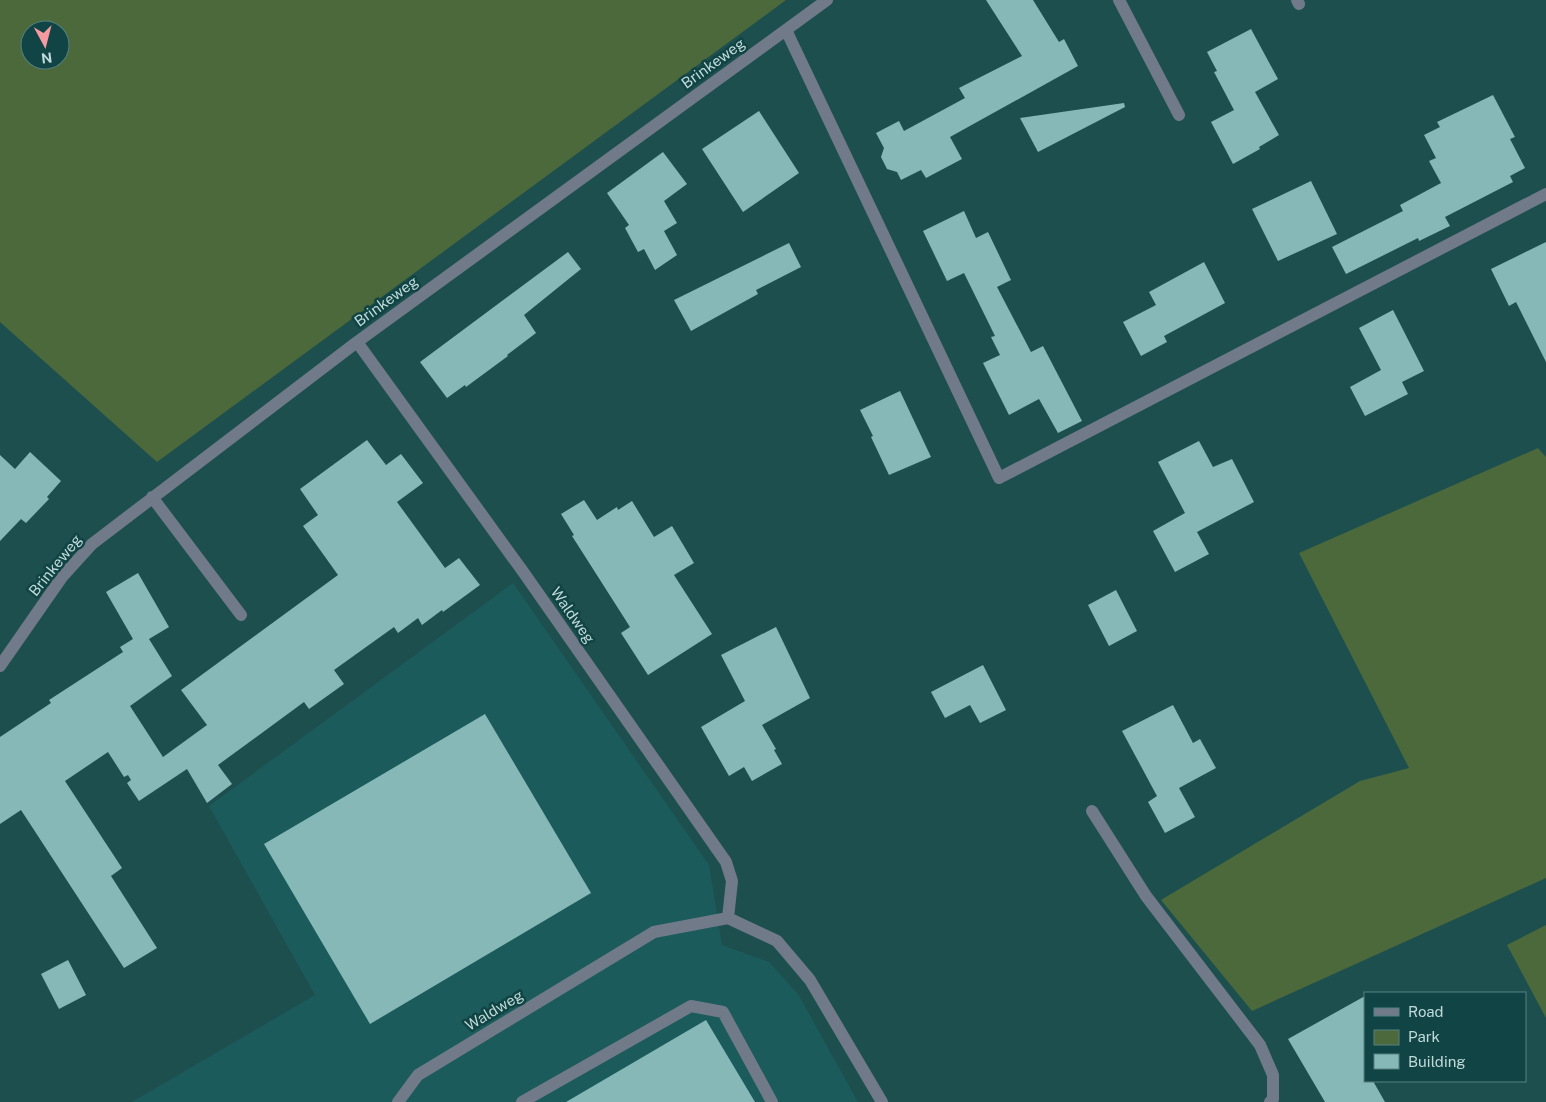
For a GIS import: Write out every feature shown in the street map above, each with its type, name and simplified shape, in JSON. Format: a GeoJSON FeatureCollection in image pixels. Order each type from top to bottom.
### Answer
{"type":"FeatureCollection","features":[{"type":"Feature","properties":{"kind":"street","name":"Brinkeweg"},"geometry":{"type":"LineString","coordinates":[[0,666],[62,577],[92,544],[357,342],[826,0]]}},
{"type":"Feature","properties":{"kind":"street"},"geometry":{"type":"LineString","coordinates":[[1119,0],[1179,115]]}},
{"type":"Feature","properties":{"kind":"street"},"geometry":{"type":"LineString","coordinates":[[786,30],[999,478],[1546,194]]}},
{"type":"Feature","properties":{"kind":"street","name":"Waldweg"},"geometry":{"type":"LineString","coordinates":[[357,342],[524,573],[726,862],[732,881],[728,918],[654,932],[418,1075],[405,1099]]}},
{"type":"Feature","properties":{"kind":"street"},"geometry":{"type":"LineString","coordinates":[[152,497],[241,615]]}},
{"type":"Feature","properties":{"kind":"street"},"geometry":{"type":"LineString","coordinates":[[1092,811],[1146,896],[1260,1045],[1273,1074],[1273,1099],[1270,1102]]}},
{"type":"Feature","properties":{"kind":"street"},"geometry":{"type":"LineString","coordinates":[[728,918],[777,941],[810,980],[882,1102]]}},
{"type":"Feature","properties":{"kind":"street"},"geometry":{"type":"LineString","coordinates":[[522,1102],[691,1006],[723,1012],[772,1102]]}},
{"type":"Feature","properties":{"kind":"shaded area"},"geometry":{"type":"Polygon","coordinates":[[[513,583],[709,865],[722,945],[769,962],[798,994],[858,1102],[132,1102],[315,995],[209,806],[513,583]]]}},
{"type":"Feature","properties":{"kind":"green space"},"geometry":{"type":"Polygon","coordinates":[[[0,0],[786,0],[157,462],[0,322],[0,0]]]}},
{"type":"Feature","properties":{"kind":"green space"},"geometry":{"type":"Polygon","coordinates":[[[1538,448],[1546,457],[1546,878],[1252,1011],[1161,900],[1360,781],[1409,768],[1299,553],[1538,448]]]}},
{"type":"Feature","properties":{"kind":"green space"},"geometry":{"type":"Polygon","coordinates":[[[1546,925],[1546,1018],[1507,945],[1546,925]]]}},
{"type":"Feature","properties":{"kind":"building"},"geometry":{"type":"Polygon","coordinates":[[[986,0],[1033,0],[1059,42],[1064,39],[1078,66],[950,137],[962,159],[926,178],[921,170],[901,180],[897,172],[887,169],[881,157],[884,148],[876,133],[899,121],[904,131],[965,98],[959,88],[1022,56],[986,0]]]}},
{"type":"Feature","properties":{"kind":"building"},"geometry":{"type":"Polygon","coordinates":[[[1251,29],[1278,79],[1255,92],[1279,135],[1259,147],[1260,149],[1233,164],[1211,122],[1234,110],[1214,72],[1217,71],[1207,52],[1251,29]]]}},
{"type":"Feature","properties":{"kind":"building"},"geometry":{"type":"Polygon","coordinates":[[[1493,95],[1515,137],[1510,139],[1525,168],[1510,176],[1513,182],[1445,217],[1450,226],[1419,241],[1418,238],[1346,274],[1332,247],[1403,211],[1400,205],[1441,183],[1429,161],[1436,158],[1424,135],[1440,127],[1437,122],[1493,95]]]}},
{"type":"Feature","properties":{"kind":"building"},"geometry":{"type":"Polygon","coordinates":[[[1124,103],[1125,107],[1038,152],[1020,118],[1124,103]]]}},
{"type":"Feature","properties":{"kind":"building"},"geometry":{"type":"Polygon","coordinates":[[[759,111],[799,173],[743,212],[702,149],[759,111]]]}},
{"type":"Feature","properties":{"kind":"building"},"geometry":{"type":"Polygon","coordinates":[[[663,152],[687,184],[664,201],[677,223],[664,231],[677,255],[655,270],[644,249],[638,252],[625,228],[629,225],[607,193],[663,152]]]}},
{"type":"Feature","properties":{"kind":"building"},"geometry":{"type":"Polygon","coordinates":[[[1311,181],[1337,234],[1278,261],[1252,209],[1311,181]]]}},
{"type":"Feature","properties":{"kind":"building"},"geometry":{"type":"Polygon","coordinates":[[[964,211],[976,238],[988,232],[1011,280],[997,287],[1031,352],[1043,346],[1082,421],[1058,433],[1039,399],[1009,415],[983,363],[1000,355],[991,337],[995,336],[964,273],[947,281],[923,231],[964,211]]]}},
{"type":"Feature","properties":{"kind":"building"},"geometry":{"type":"Polygon","coordinates":[[[1546,242],[1546,362],[1516,302],[1509,306],[1491,269],[1546,242]]]}},
{"type":"Feature","properties":{"kind":"building"},"geometry":{"type":"Polygon","coordinates":[[[789,243],[801,267],[756,290],[758,294],[691,331],[674,300],[789,243]]]}},
{"type":"Feature","properties":{"kind":"building"},"geometry":{"type":"Polygon","coordinates":[[[568,252],[581,269],[524,315],[536,333],[466,387],[465,385],[447,398],[420,362],[568,252]]]}},
{"type":"Feature","properties":{"kind":"building"},"geometry":{"type":"Polygon","coordinates":[[[1204,262],[1225,303],[1164,336],[1167,342],[1141,356],[1123,322],[1156,305],[1149,292],[1204,262]]]}},
{"type":"Feature","properties":{"kind":"building"},"geometry":{"type":"Polygon","coordinates":[[[1393,310],[1424,371],[1402,382],[1408,394],[1365,416],[1350,387],[1381,370],[1359,328],[1393,310]]]}},
{"type":"Feature","properties":{"kind":"building"},"geometry":{"type":"Polygon","coordinates":[[[900,391],[931,457],[889,475],[860,410],[900,391]]]}},
{"type":"Feature","properties":{"kind":"building"},"geometry":{"type":"Polygon","coordinates":[[[367,440],[386,465],[401,454],[423,483],[397,502],[445,568],[459,558],[480,585],[422,625],[418,618],[398,633],[394,627],[334,670],[344,684],[309,709],[304,702],[218,765],[232,784],[207,803],[187,769],[139,801],[127,783],[131,780],[128,775],[124,777],[108,752],[65,781],[122,868],[111,876],[157,948],[124,968],[21,810],[0,824],[0,737],[51,703],[49,700],[123,652],[120,647],[133,639],[106,592],[138,573],[169,627],[149,639],[172,676],[130,706],[163,757],[207,725],[181,690],[338,575],[303,526],[318,515],[300,489],[367,440]]]}},
{"type":"Feature","properties":{"kind":"building"},"geometry":{"type":"Polygon","coordinates":[[[1199,441],[1213,467],[1232,459],[1254,502],[1197,532],[1209,554],[1175,572],[1153,531],[1185,513],[1158,462],[1199,441]]]}},
{"type":"Feature","properties":{"kind":"building"},"geometry":{"type":"Polygon","coordinates":[[[30,452],[61,481],[47,497],[49,499],[26,523],[21,519],[0,541],[0,455],[15,469],[30,452]]]}},
{"type":"Feature","properties":{"kind":"building"},"geometry":{"type":"Polygon","coordinates":[[[584,500],[597,520],[617,507],[618,510],[632,501],[654,537],[672,526],[694,563],[674,575],[712,634],[648,675],[621,633],[630,627],[572,536],[574,535],[561,514],[584,500]]]}},
{"type":"Feature","properties":{"kind":"building"},"geometry":{"type":"Polygon","coordinates":[[[1116,590],[1137,631],[1109,646],[1088,605],[1116,590]]]}},
{"type":"Feature","properties":{"kind":"building"},"geometry":{"type":"Polygon","coordinates":[[[776,627],[810,698],[762,725],[776,749],[774,750],[782,764],[752,781],[744,767],[729,776],[701,727],[745,701],[721,655],[776,627]]]}},
{"type":"Feature","properties":{"kind":"building"},"geometry":{"type":"Polygon","coordinates":[[[983,665],[1006,710],[980,723],[970,705],[945,718],[931,692],[983,665]]]}},
{"type":"Feature","properties":{"kind":"building"},"geometry":{"type":"Polygon","coordinates":[[[1173,705],[1193,743],[1200,739],[1216,768],[1179,788],[1195,817],[1165,833],[1148,802],[1157,796],[1122,731],[1173,705]]]}},
{"type":"Feature","properties":{"kind":"building"},"geometry":{"type":"Polygon","coordinates":[[[485,714],[591,893],[370,1024],[264,844],[485,714]]]}},
{"type":"Feature","properties":{"kind":"building"},"geometry":{"type":"Polygon","coordinates":[[[68,960],[86,995],[59,1009],[41,974],[68,960]]]}},
{"type":"Feature","properties":{"kind":"building"},"geometry":{"type":"Polygon","coordinates":[[[1364,997],[1364,1082],[1374,1082],[1385,1102],[1325,1102],[1288,1039],[1364,997]]]}},
{"type":"Feature","properties":{"kind":"building"},"geometry":{"type":"Polygon","coordinates":[[[706,1020],[755,1102],[566,1102],[706,1020]]]}}]}
